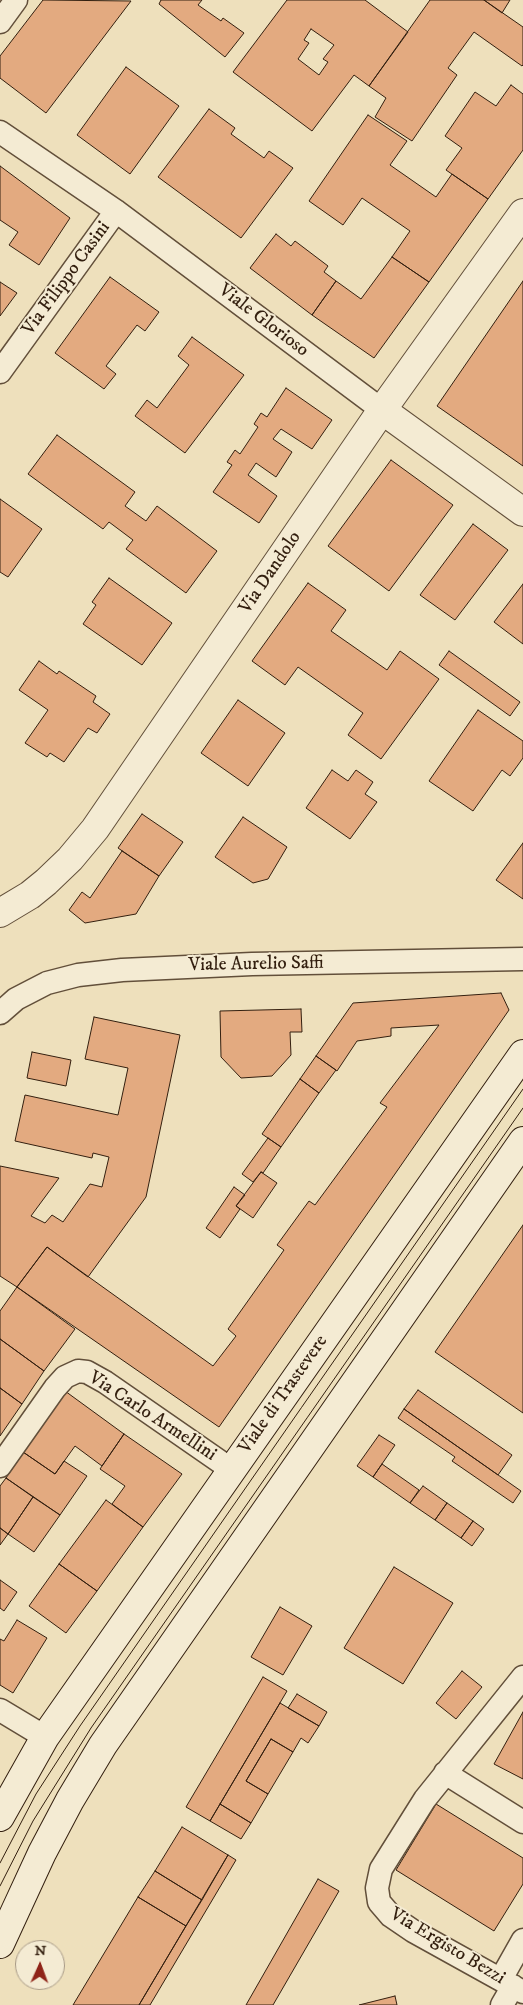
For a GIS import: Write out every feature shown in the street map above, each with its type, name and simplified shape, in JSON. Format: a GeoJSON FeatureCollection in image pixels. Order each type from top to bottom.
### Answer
{"type":"FeatureCollection","features":[{"type":"Feature","properties":{"kind":"main road","name":"Via Dandolo"},"geometry":{"type":"LineString","coordinates":[[0,912],[46,882],[70,859],[96,829],[382,410],[523,214]]}},
{"type":"Feature","properties":{"kind":"main road","name":"Viale Glorioso"},"geometry":{"type":"LineString","coordinates":[[382,410],[523,512]]}},
{"type":"Feature","properties":{"kind":"main road","name":"Viale di Trastevere"},"geometry":{"type":"LineString","coordinates":[[0,1817],[45,1737],[523,1054]]}},
{"type":"Feature","properties":{"kind":"main road"},"geometry":{"type":"LineString","coordinates":[[0,1944],[42,1853],[108,1738],[523,1141]]}},
{"type":"Feature","properties":{"kind":"street"},"geometry":{"type":"LineString","coordinates":[[0,22],[16,0]]}},
{"type":"Feature","properties":{"kind":"street","name":"Viale Glorioso"},"geometry":{"type":"LineString","coordinates":[[0,132],[116,211],[382,410]]}},
{"type":"Feature","properties":{"kind":"street","name":"Via Filippo Casini"},"geometry":{"type":"LineString","coordinates":[[0,372],[116,211]]}},
{"type":"Feature","properties":{"kind":"street","name":"Viale Aurelio Saffi"},"geometry":{"type":"LineString","coordinates":[[0,1013],[16,998],[47,983],[78,975],[122,970],[252,964],[523,959]]}},
{"type":"Feature","properties":{"kind":"street","name":"Via Carlo Armellini"},"geometry":{"type":"LineString","coordinates":[[0,1466],[50,1394],[60,1382],[78,1371],[87,1372],[104,1382],[232,1470]]}},
{"type":"Feature","properties":{"kind":"street"},"geometry":{"type":"LineString","coordinates":[[523,1677],[445,1773],[523,1822]]}},
{"type":"Feature","properties":{"kind":"street"},"geometry":{"type":"LineString","coordinates":[[0,1710],[45,1737]]}},
{"type":"Feature","properties":{"kind":"street","name":"Via Ergisto Bezzi"},"geometry":{"type":"LineString","coordinates":[[445,1773],[413,1816],[381,1870],[377,1896],[382,1908],[398,1921],[510,1990]]}},
{"type":"Feature","properties":{"kind":"street"},"geometry":{"type":"LineString","coordinates":[[510,1990],[523,1940]]}},
{"type":"Feature","properties":{"kind":"building"},"geometry":{"type":"Polygon","coordinates":[[[43,0],[131,1],[46,113],[0,78],[0,56],[43,0]]]}},
{"type":"Feature","properties":{"kind":"building"},"geometry":{"type":"Polygon","coordinates":[[[161,0],[202,0],[198,5],[221,21],[223,18],[244,33],[225,57],[159,4],[161,0]]]}},
{"type":"Feature","properties":{"kind":"building"},"geometry":{"type":"Polygon","coordinates":[[[287,0],[365,0],[408,32],[369,86],[354,75],[312,131],[233,72],[287,0]],[[311,29],[304,40],[309,43],[298,59],[319,75],[328,62],[323,59],[334,45],[311,29]]]}},
{"type":"Feature","properties":{"kind":"building"},"geometry":{"type":"Polygon","coordinates":[[[430,0],[484,0],[523,27],[523,65],[474,32],[448,68],[457,75],[412,141],[375,117],[386,98],[369,86],[430,0]]]}},
{"type":"Feature","properties":{"kind":"building"},"geometry":{"type":"Polygon","coordinates":[[[484,0],[510,0],[502,13],[484,0]]]}},
{"type":"Feature","properties":{"kind":"building"},"geometry":{"type":"Polygon","coordinates":[[[126,67],[179,106],[130,174],[77,135],[126,67]]]}},
{"type":"Feature","properties":{"kind":"building"},"geometry":{"type":"Polygon","coordinates":[[[511,85],[523,94],[523,150],[488,199],[446,170],[462,148],[445,136],[475,92],[496,106],[511,85]]]}},
{"type":"Feature","properties":{"kind":"building"},"geometry":{"type":"Polygon","coordinates":[[[209,109],[235,128],[231,134],[264,158],[269,151],[293,168],[241,238],[158,177],[209,109]]]}},
{"type":"Feature","properties":{"kind":"building"},"geometry":{"type":"Polygon","coordinates":[[[368,115],[407,141],[390,165],[436,197],[452,174],[488,199],[429,282],[392,257],[410,231],[362,198],[343,225],[309,201],[368,115]]]}},
{"type":"Feature","properties":{"kind":"building"},"geometry":{"type":"Polygon","coordinates":[[[0,166],[70,218],[39,265],[9,245],[18,232],[0,220],[0,166]]]}},
{"type":"Feature","properties":{"kind":"building"},"geometry":{"type":"Polygon","coordinates":[[[276,234],[291,246],[295,241],[328,266],[324,272],[336,281],[312,315],[250,268],[276,234]]]}},
{"type":"Feature","properties":{"kind":"building"},"geometry":{"type":"Polygon","coordinates":[[[392,257],[429,282],[374,358],[312,315],[336,281],[361,299],[392,257]]]}},
{"type":"Feature","properties":{"kind":"building"},"geometry":{"type":"Polygon","coordinates":[[[110,277],[159,312],[145,331],[137,325],[106,366],[116,374],[104,389],[55,353],[110,277]]]}},
{"type":"Feature","properties":{"kind":"building"},"geometry":{"type":"Polygon","coordinates":[[[523,281],[523,466],[437,406],[523,281]]]}},
{"type":"Feature","properties":{"kind":"building"},"geometry":{"type":"Polygon","coordinates":[[[0,282],[17,293],[0,316],[0,282]]]}},
{"type":"Feature","properties":{"kind":"building"},"geometry":{"type":"Polygon","coordinates":[[[192,337],[244,375],[185,453],[135,416],[147,400],[157,408],[189,365],[178,356],[192,337]]]}},
{"type":"Feature","properties":{"kind":"building"},"geometry":{"type":"Polygon","coordinates":[[[286,388],[332,420],[312,449],[281,429],[273,439],[292,452],[276,477],[256,463],[248,475],[277,496],[259,523],[213,492],[232,465],[227,462],[235,450],[240,454],[258,427],[254,424],[261,413],[267,417],[286,388]]]}},
{"type":"Feature","properties":{"kind":"building"},"geometry":{"type":"Polygon","coordinates":[[[57,435],[135,492],[125,506],[146,521],[157,506],[217,551],[186,593],[126,549],[133,540],[109,522],[103,529],[28,474],[57,435]]]}},
{"type":"Feature","properties":{"kind":"building"},"geometry":{"type":"Polygon","coordinates":[[[391,460],[453,505],[389,591],[328,546],[391,460]]]}},
{"type":"Feature","properties":{"kind":"building"},"geometry":{"type":"Polygon","coordinates":[[[0,499],[42,529],[8,577],[0,572],[0,499]]]}},
{"type":"Feature","properties":{"kind":"building"},"geometry":{"type":"Polygon","coordinates":[[[473,524],[508,550],[455,620],[420,595],[473,524]]]}},
{"type":"Feature","properties":{"kind":"building"},"geometry":{"type":"Polygon","coordinates":[[[109,578],[172,623],[142,665],[83,624],[96,605],[92,602],[109,578]]]}},
{"type":"Feature","properties":{"kind":"building"},"geometry":{"type":"Polygon","coordinates":[[[308,583],[346,610],[331,631],[387,670],[400,651],[439,679],[381,759],[348,735],[363,713],[298,667],[285,685],[252,661],[308,583]]]}},
{"type":"Feature","properties":{"kind":"building"},"geometry":{"type":"Polygon","coordinates":[[[523,584],[523,644],[494,622],[523,584]]]}},
{"type":"Feature","properties":{"kind":"building"},"geometry":{"type":"Polygon","coordinates":[[[449,651],[520,702],[510,716],[439,665],[449,651]]]}},
{"type":"Feature","properties":{"kind":"building"},"geometry":{"type":"Polygon","coordinates":[[[39,661],[57,674],[59,671],[96,696],[93,702],[110,714],[97,733],[88,728],[64,762],[50,753],[47,757],[25,743],[48,710],[19,690],[39,661]]]}},
{"type":"Feature","properties":{"kind":"building"},"geometry":{"type":"Polygon","coordinates":[[[238,700],[285,733],[248,786],[201,753],[238,700]]]}},
{"type":"Feature","properties":{"kind":"building"},"geometry":{"type":"Polygon","coordinates":[[[478,710],[523,741],[523,758],[510,776],[502,770],[473,811],[429,781],[478,710]]]}},
{"type":"Feature","properties":{"kind":"building"},"geometry":{"type":"Polygon","coordinates":[[[332,770],[348,781],[356,770],[373,782],[365,794],[377,802],[350,839],[306,808],[332,770]]]}},
{"type":"Feature","properties":{"kind":"building"},"geometry":{"type":"Polygon","coordinates":[[[142,814],[183,842],[159,876],[118,848],[142,814]]]}},
{"type":"Feature","properties":{"kind":"building"},"geometry":{"type":"Polygon","coordinates":[[[243,817],[287,847],[268,879],[253,883],[215,857],[243,817]]]}},
{"type":"Feature","properties":{"kind":"building"},"geometry":{"type":"Polygon","coordinates":[[[523,843],[523,899],[496,880],[523,843]]]}},
{"type":"Feature","properties":{"kind":"building"},"geometry":{"type":"Polygon","coordinates":[[[122,851],[159,876],[136,914],[85,923],[69,910],[82,892],[90,898],[122,851]]]}},
{"type":"Feature","properties":{"kind":"building"},"geometry":{"type":"Polygon","coordinates":[[[501,993],[509,1010],[219,1427],[17,1287],[47,1247],[213,1366],[236,1336],[228,1329],[284,1250],[277,1245],[309,1201],[315,1205],[387,1107],[380,1103],[439,1025],[391,1028],[391,1036],[357,1041],[337,1071],[316,1056],[353,1003],[501,993]]]}},
{"type":"Feature","properties":{"kind":"building"},"geometry":{"type":"Polygon","coordinates":[[[301,1009],[302,1032],[290,1032],[291,1055],[272,1076],[241,1078],[221,1057],[220,1011],[301,1009]]]}},
{"type":"Feature","properties":{"kind":"building"},"geometry":{"type":"Polygon","coordinates":[[[94,1017],[180,1035],[146,1197],[88,1277],[47,1247],[17,1287],[0,1276],[0,1166],[59,1178],[31,1216],[45,1223],[52,1215],[63,1222],[90,1184],[102,1187],[109,1157],[93,1153],[92,1158],[15,1141],[25,1095],[118,1115],[128,1068],[85,1059],[94,1017]]]}},
{"type":"Feature","properties":{"kind":"building"},"geometry":{"type":"Polygon","coordinates":[[[32,1052],[71,1060],[66,1086],[27,1078],[32,1052]]]}},
{"type":"Feature","properties":{"kind":"building"},"geometry":{"type":"Polygon","coordinates":[[[316,1056],[336,1070],[319,1093],[300,1079],[316,1056]]]}},
{"type":"Feature","properties":{"kind":"building"},"geometry":{"type":"Polygon","coordinates":[[[300,1079],[319,1093],[281,1147],[262,1134],[300,1079]]]}},
{"type":"Feature","properties":{"kind":"building"},"geometry":{"type":"Polygon","coordinates":[[[268,1138],[281,1147],[263,1173],[261,1172],[253,1182],[242,1174],[268,1138]]]}},
{"type":"Feature","properties":{"kind":"building"},"geometry":{"type":"Polygon","coordinates":[[[261,1172],[277,1183],[253,1218],[236,1206],[261,1172]]]}},
{"type":"Feature","properties":{"kind":"building"},"geometry":{"type":"Polygon","coordinates":[[[234,1187],[245,1195],[236,1206],[240,1209],[220,1238],[206,1228],[234,1187]]]}},
{"type":"Feature","properties":{"kind":"building"},"geometry":{"type":"Polygon","coordinates":[[[523,1225],[523,1413],[435,1352],[523,1225]]]}},
{"type":"Feature","properties":{"kind":"building"},"geometry":{"type":"Polygon","coordinates":[[[17,1287],[75,1329],[44,1371],[0,1339],[0,1311],[17,1287]]]}},
{"type":"Feature","properties":{"kind":"building"},"geometry":{"type":"Polygon","coordinates":[[[0,1339],[44,1371],[22,1404],[0,1388],[0,1339]]]}},
{"type":"Feature","properties":{"kind":"building"},"geometry":{"type":"Polygon","coordinates":[[[0,1388],[22,1404],[0,1436],[0,1388]]]}},
{"type":"Feature","properties":{"kind":"building"},"geometry":{"type":"Polygon","coordinates":[[[418,1390],[512,1455],[498,1475],[404,1409],[418,1390]]]}},
{"type":"Feature","properties":{"kind":"building"},"geometry":{"type":"Polygon","coordinates":[[[65,1391],[124,1434],[102,1466],[75,1446],[55,1474],[23,1452],[65,1391]]]}},
{"type":"Feature","properties":{"kind":"building"},"geometry":{"type":"Polygon","coordinates":[[[404,1409],[521,1491],[513,1503],[452,1461],[455,1457],[398,1418],[404,1409]]]}},
{"type":"Feature","properties":{"kind":"building"},"geometry":{"type":"Polygon","coordinates":[[[124,1434],[182,1474],[143,1527],[112,1504],[125,1486],[100,1469],[124,1434]]]}},
{"type":"Feature","properties":{"kind":"building"},"geometry":{"type":"Polygon","coordinates":[[[379,1435],[395,1445],[373,1477],[357,1466],[379,1435]]]}},
{"type":"Feature","properties":{"kind":"building"},"geometry":{"type":"Polygon","coordinates":[[[23,1452],[55,1474],[64,1461],[87,1476],[60,1515],[6,1478],[23,1452]]]}},
{"type":"Feature","properties":{"kind":"building"},"geometry":{"type":"Polygon","coordinates":[[[382,1464],[419,1490],[410,1503],[373,1477],[382,1464]]]}},
{"type":"Feature","properties":{"kind":"building"},"geometry":{"type":"Polygon","coordinates":[[[6,1478],[33,1497],[8,1534],[0,1528],[0,1486],[6,1478]]]}},
{"type":"Feature","properties":{"kind":"building"},"geometry":{"type":"Polygon","coordinates":[[[423,1486],[447,1503],[435,1520],[410,1503],[423,1486]]]}},
{"type":"Feature","properties":{"kind":"building"},"geometry":{"type":"Polygon","coordinates":[[[33,1497],[60,1515],[34,1552],[8,1534],[33,1497]]]}},
{"type":"Feature","properties":{"kind":"building"},"geometry":{"type":"Polygon","coordinates":[[[106,1500],[143,1527],[97,1591],[59,1564],[106,1500]]]}},
{"type":"Feature","properties":{"kind":"building"},"geometry":{"type":"Polygon","coordinates":[[[447,1503],[473,1521],[461,1538],[435,1520],[447,1503]]]}},
{"type":"Feature","properties":{"kind":"building"},"geometry":{"type":"Polygon","coordinates":[[[473,1521],[484,1529],[472,1546],[461,1538],[473,1521]]]}},
{"type":"Feature","properties":{"kind":"building"},"geometry":{"type":"Polygon","coordinates":[[[0,1528],[8,1534],[0,1545],[0,1528]]]}},
{"type":"Feature","properties":{"kind":"building"},"geometry":{"type":"Polygon","coordinates":[[[59,1564],[97,1591],[66,1633],[29,1606],[59,1564]]]}},
{"type":"Feature","properties":{"kind":"building"},"geometry":{"type":"Polygon","coordinates":[[[394,1567],[453,1603],[403,1684],[344,1648],[394,1567]]]}},
{"type":"Feature","properties":{"kind":"building"},"geometry":{"type":"Polygon","coordinates":[[[0,1580],[17,1592],[4,1611],[0,1608],[0,1580]]]}},
{"type":"Feature","properties":{"kind":"building"},"geometry":{"type":"Polygon","coordinates":[[[280,1607],[312,1626],[283,1675],[251,1657],[280,1607]]]}},
{"type":"Feature","properties":{"kind":"building"},"geometry":{"type":"Polygon","coordinates":[[[17,1620],[47,1638],[13,1693],[0,1685],[0,1639],[4,1641],[17,1620]]]}},
{"type":"Feature","properties":{"kind":"building"},"geometry":{"type":"Polygon","coordinates":[[[462,1671],[482,1687],[456,1719],[436,1703],[462,1671]]]}},
{"type":"Feature","properties":{"kind":"building"},"geometry":{"type":"Polygon","coordinates":[[[263,1677],[287,1691],[210,1821],[186,1807],[263,1677]]]}},
{"type":"Feature","properties":{"kind":"building"},"geometry":{"type":"Polygon","coordinates":[[[297,1694],[327,1712],[319,1726],[288,1708],[297,1694]]]}},
{"type":"Feature","properties":{"kind":"building"},"geometry":{"type":"Polygon","coordinates":[[[280,1703],[319,1726],[308,1743],[301,1738],[293,1752],[271,1739],[246,1781],[268,1794],[251,1823],[220,1804],[280,1703]]]}},
{"type":"Feature","properties":{"kind":"building"},"geometry":{"type":"Polygon","coordinates":[[[523,1712],[523,1779],[494,1764],[523,1712]]]}},
{"type":"Feature","properties":{"kind":"building"},"geometry":{"type":"Polygon","coordinates":[[[271,1739],[293,1752],[268,1794],[246,1781],[271,1739]]]}},
{"type":"Feature","properties":{"kind":"building"},"geometry":{"type":"Polygon","coordinates":[[[220,1804],[251,1823],[241,1839],[210,1821],[220,1804]]]}},
{"type":"Feature","properties":{"kind":"building"},"geometry":{"type":"Polygon","coordinates":[[[436,1804],[523,1858],[523,1884],[494,1931],[396,1870],[436,1804]]]}},
{"type":"Feature","properties":{"kind":"building"},"geometry":{"type":"Polygon","coordinates":[[[182,1827],[228,1855],[202,1900],[155,1871],[182,1827]]]}},
{"type":"Feature","properties":{"kind":"building"},"geometry":{"type":"Polygon","coordinates":[[[228,1855],[236,1860],[150,2005],[139,2005],[228,1855]]]}},
{"type":"Feature","properties":{"kind":"building"},"geometry":{"type":"Polygon","coordinates":[[[155,1871],[202,1900],[186,1926],[138,1897],[155,1871]]]}},
{"type":"Feature","properties":{"kind":"building"},"geometry":{"type":"Polygon","coordinates":[[[318,1879],[339,1891],[273,2005],[246,2005],[318,1879]]]}},
{"type":"Feature","properties":{"kind":"building"},"geometry":{"type":"Polygon","coordinates":[[[138,1897],[186,1926],[139,2005],[73,2005],[138,1897]]]}},
{"type":"Feature","properties":{"kind":"building"},"geometry":{"type":"Polygon","coordinates":[[[395,1996],[397,2005],[359,2005],[395,1996]]]}},
{"type":"Feature","properties":{"kind":"tram line"},"geometry":{"type":"LineString","coordinates":[[0,1863],[36,1794],[80,1726],[523,1089]]}},
{"type":"Feature","properties":{"kind":"tram line"},"geometry":{"type":"LineString","coordinates":[[0,1886],[33,1821],[91,1728],[523,1108]]}}]}
